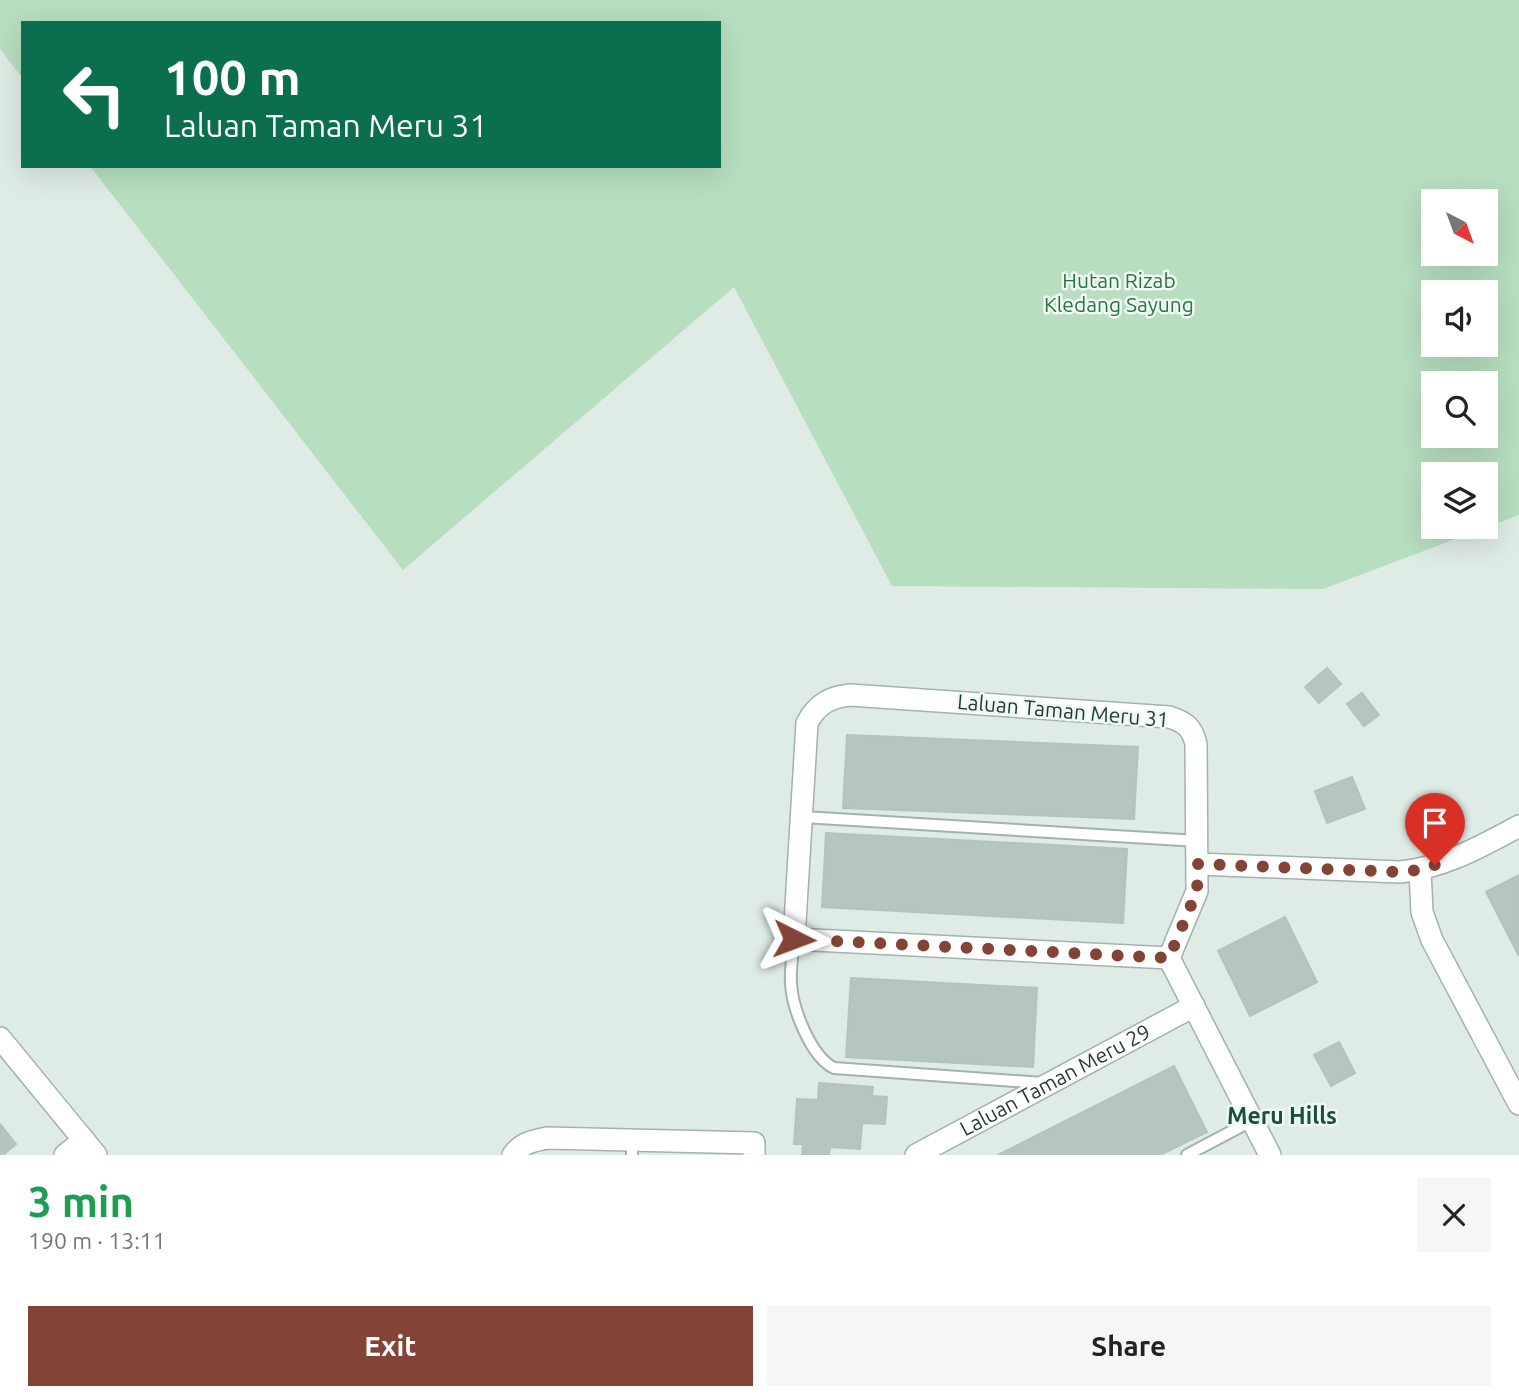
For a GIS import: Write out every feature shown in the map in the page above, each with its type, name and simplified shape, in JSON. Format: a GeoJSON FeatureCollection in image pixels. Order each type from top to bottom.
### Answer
{"type":"FeatureCollection","features":[{"type":"Feature","properties":{"kind":"street","name":"Laluan Taman Meru 31"},"geometry":{"type":"LineString","coordinates":[[803,817],[807,723],[813,711],[836,696],[1169,717],[1184,721],[1193,731],[1196,744],[1197,891],[1169,958]]}},
{"type":"Feature","properties":{"kind":"street"},"geometry":{"type":"LineString","coordinates":[[803,817],[794,939],[1169,958],[1270,1155]]}},
{"type":"Feature","properties":{"kind":"street"},"geometry":{"type":"LineString","coordinates":[[1198,864],[1400,872],[1419,870],[1451,859],[1519,826]]}},
{"type":"Feature","properties":{"kind":"street"},"geometry":{"type":"LineString","coordinates":[[1419,870],[1422,912],[1432,940],[1519,1104]]}},
{"type":"Feature","properties":{"kind":"street","name":"Laluan Taman Meru 29"},"geometry":{"type":"LineString","coordinates":[[916,1155],[1194,1006]]}},
{"type":"Feature","properties":{"kind":"street"},"geometry":{"type":"LineString","coordinates":[[0,1038],[90,1148],[65,1155]]}},
{"type":"Feature","properties":{"kind":"street"},"geometry":{"type":"LineString","coordinates":[[513,1155],[518,1147],[530,1141],[547,1138],[632,1148],[754,1149]]}},
{"type":"Feature","properties":{"kind":"lane"},"geometry":{"type":"LineString","coordinates":[[803,817],[1198,841]]}},
{"type":"Feature","properties":{"kind":"lane"},"geometry":{"type":"LineString","coordinates":[[794,939],[791,982],[794,1004],[803,1027],[826,1064],[834,1068],[1049,1083]]}},
{"type":"Feature","properties":{"kind":"lane"},"geometry":{"type":"LineString","coordinates":[[1187,1155],[1253,1120]]}},
{"type":"Feature","properties":{"kind":"green space","name":"Hutan Rizab Kledang Sayung"},"geometry":{"type":"Polygon","coordinates":[[[0,0],[1519,0],[1519,515],[1498,523],[1498,462],[1421,462],[1421,539],[1455,539],[1323,589],[892,586],[734,287],[403,570],[92,168],[721,168],[721,21],[21,21],[21,76],[0,49],[0,0]]]}},
{"type":"Feature","properties":{"kind":"building"},"geometry":{"type":"Polygon","coordinates":[[[1327,668],[1341,684],[1319,703],[1305,687],[1327,668]]]}},
{"type":"Feature","properties":{"kind":"building"},"geometry":{"type":"Polygon","coordinates":[[[1362,693],[1379,715],[1364,726],[1347,704],[1362,693]]]}},
{"type":"Feature","properties":{"kind":"building"},"geometry":{"type":"Polygon","coordinates":[[[847,735],[1138,747],[1134,819],[843,808],[847,735]]]}},
{"type":"Feature","properties":{"kind":"building"},"geometry":{"type":"Polygon","coordinates":[[[1352,777],[1365,809],[1327,823],[1315,791],[1352,777]]]}},
{"type":"Feature","properties":{"kind":"building"},"geometry":{"type":"Polygon","coordinates":[[[826,833],[1127,849],[1123,923],[822,907],[826,833]]]}},
{"type":"Feature","properties":{"kind":"building"},"geometry":{"type":"Polygon","coordinates":[[[1519,875],[1519,956],[1486,892],[1519,875]]]}},
{"type":"Feature","properties":{"kind":"building"},"geometry":{"type":"Polygon","coordinates":[[[1285,917],[1317,982],[1250,1016],[1218,951],[1285,917]]]}},
{"type":"Feature","properties":{"kind":"building"},"geometry":{"type":"Polygon","coordinates":[[[851,978],[1037,988],[1033,1067],[846,1057],[851,978]]]}},
{"type":"Feature","properties":{"kind":"building"},"geometry":{"type":"Polygon","coordinates":[[[1339,1042],[1355,1073],[1331,1086],[1314,1055],[1339,1042]]]}},
{"type":"Feature","properties":{"kind":"building"},"geometry":{"type":"Polygon","coordinates":[[[1174,1066],[1207,1132],[1160,1155],[998,1155],[1174,1066]]]}},
{"type":"Feature","properties":{"kind":"building"},"geometry":{"type":"Polygon","coordinates":[[[819,1083],[873,1087],[872,1096],[887,1097],[885,1124],[862,1123],[860,1149],[830,1147],[829,1155],[802,1155],[803,1144],[794,1144],[797,1099],[818,1100],[819,1083]]]}},
{"type":"Feature","properties":{"kind":"building"},"geometry":{"type":"Polygon","coordinates":[[[0,1124],[16,1144],[3,1155],[0,1155],[0,1124]]]}},
{"type":"Feature","properties":{"kind":"district","name":"Meru Hills"},"geometry":{"type":"Point","coordinates":[1282,1116]}},
{"type":"Feature","properties":{"kind":"route"},"geometry":{"type":"LineString","coordinates":[[794,939],[1169,958],[1197,891],[1198,864],[1400,872],[1435,865]]}}]}
